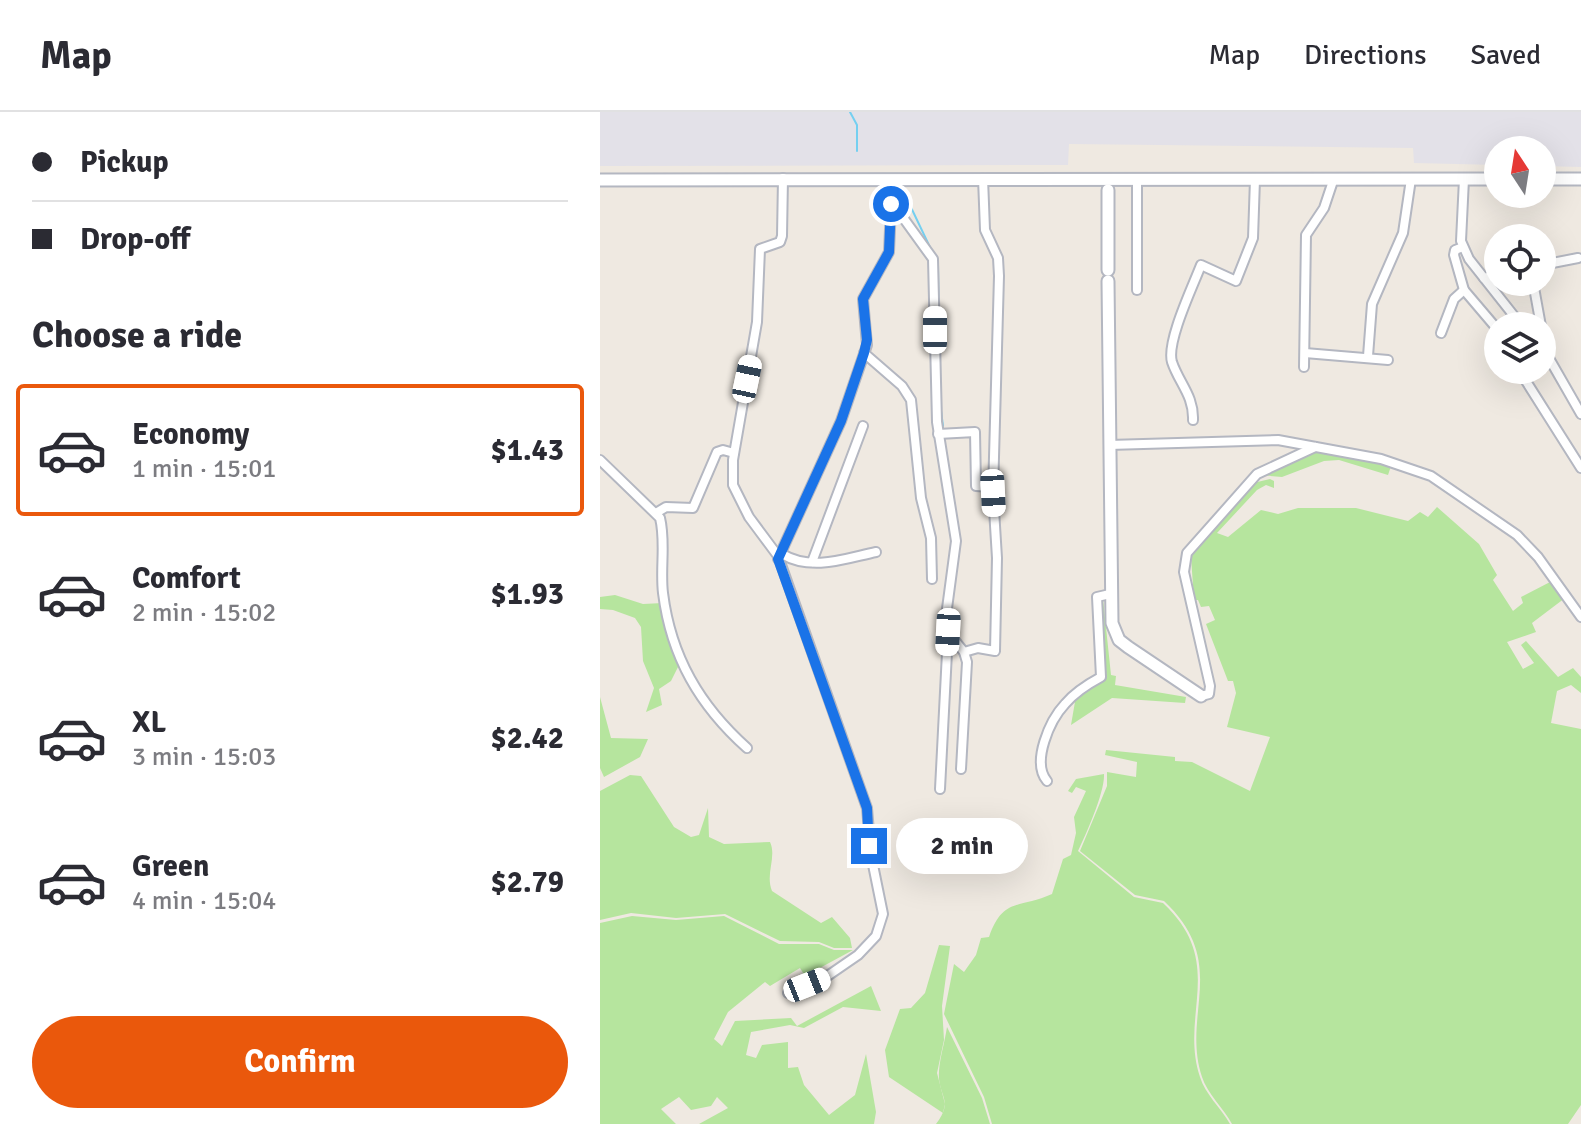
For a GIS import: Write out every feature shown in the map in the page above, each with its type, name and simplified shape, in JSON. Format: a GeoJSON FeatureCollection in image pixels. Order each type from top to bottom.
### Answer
{"type":"FeatureCollection","features":[{"type":"Feature","properties":{"kind":"main road"},"geometry":{"type":"LineString","coordinates":[[600,180],[1484,179]]}},
{"type":"Feature","properties":{"kind":"main road"},"geometry":{"type":"LineString","coordinates":[[1556,179],[1581,179]]}},
{"type":"Feature","properties":{"kind":"main road"},"geometry":{"type":"LineString","coordinates":[[1108,190],[1112,623],[1119,640],[1201,696]]}},
{"type":"Feature","properties":{"kind":"street"},"geometry":{"type":"LineString","coordinates":[[783,178],[782,236],[780,242],[760,249],[755,345],[732,475],[734,489],[780,556],[867,808],[871,855],[883,914],[876,936],[858,955],[836,972],[788,993]]}},
{"type":"Feature","properties":{"kind":"street"},"geometry":{"type":"LineString","coordinates":[[964,652],[978,648],[995,651],[997,558],[993,493],[999,276],[998,258],[985,230],[983,178]]}},
{"type":"Feature","properties":{"kind":"street"},"geometry":{"type":"LineString","coordinates":[[1137,178],[1137,290]]}},
{"type":"Feature","properties":{"kind":"street"},"geometry":{"type":"LineString","coordinates":[[1304,367],[1306,235],[1324,208],[1334,178]]}},
{"type":"Feature","properties":{"kind":"street"},"geometry":{"type":"LineString","coordinates":[[1193,420],[1189,392],[1172,363],[1172,346],[1201,265],[1236,281],[1253,238],[1255,179]]}},
{"type":"Feature","properties":{"kind":"street"},"geometry":{"type":"LineString","coordinates":[[1368,356],[1372,304],[1403,233],[1411,179]]}},
{"type":"Feature","properties":{"kind":"street"},"geometry":{"type":"LineString","coordinates":[[1464,179],[1463,247],[1484,278]]}},
{"type":"Feature","properties":{"kind":"street"},"geometry":{"type":"LineString","coordinates":[[886,194],[926,245],[933,259],[938,434],[956,541],[946,616],[948,632],[940,789]]}},
{"type":"Feature","properties":{"kind":"street"},"geometry":{"type":"LineString","coordinates":[[780,556],[841,421],[864,353],[867,340],[863,299],[889,252],[891,204]]}},
{"type":"Feature","properties":{"kind":"street"},"geometry":{"type":"LineString","coordinates":[[1463,247],[1455,250],[1454,255],[1464,290],[1484,314]]}},
{"type":"Feature","properties":{"kind":"street"},"geometry":{"type":"LineString","coordinates":[[1556,262],[1578,258]]}},
{"type":"Feature","properties":{"kind":"street"},"geometry":{"type":"LineString","coordinates":[[1441,333],[1454,299],[1464,290]]}},
{"type":"Feature","properties":{"kind":"street"},"geometry":{"type":"LineString","coordinates":[[1498,296],[1511,312]]}},
{"type":"Feature","properties":{"kind":"street"},"geometry":{"type":"LineString","coordinates":[[864,353],[902,386],[911,400],[921,498],[931,538],[932,579]]}},
{"type":"Feature","properties":{"kind":"street"},"geometry":{"type":"LineString","coordinates":[[1305,353],[1388,360]]}},
{"type":"Feature","properties":{"kind":"street"},"geometry":{"type":"LineString","coordinates":[[1556,370],[1581,414]]}},
{"type":"Feature","properties":{"kind":"street"},"geometry":{"type":"LineString","coordinates":[[1528,384],[1581,468]]}},
{"type":"Feature","properties":{"kind":"street"},"geometry":{"type":"LineString","coordinates":[[812,562],[863,426]]}},
{"type":"Feature","properties":{"kind":"street"},"geometry":{"type":"LineString","coordinates":[[938,434],[975,432],[976,486],[990,487],[993,493]]}},
{"type":"Feature","properties":{"kind":"street"},"geometry":{"type":"LineString","coordinates":[[1109,445],[1244,438],[1381,459],[1445,484],[1506,526],[1528,546],[1581,617]]}},
{"type":"Feature","properties":{"kind":"street"},"geometry":{"type":"LineString","coordinates":[[1201,696],[1209,694],[1210,686],[1184,572],[1187,553],[1257,474],[1316,447]]}},
{"type":"Feature","properties":{"kind":"street"},"geometry":{"type":"LineString","coordinates":[[656,513],[666,507],[690,510],[717,452],[734,453]]}},
{"type":"Feature","properties":{"kind":"street"},"geometry":{"type":"LineString","coordinates":[[600,460],[656,513],[661,523],[663,593],[677,655],[708,710],[747,748]]}},
{"type":"Feature","properties":{"kind":"street"},"geometry":{"type":"LineString","coordinates":[[780,556],[812,562],[845,562],[876,552]]}},
{"type":"Feature","properties":{"kind":"street"},"geometry":{"type":"LineString","coordinates":[[1047,781],[1040,772],[1040,756],[1058,713],[1070,698],[1101,677],[1097,597],[1110,594]]}},
{"type":"Feature","properties":{"kind":"street"},"geometry":{"type":"LineString","coordinates":[[948,632],[964,652],[967,662],[961,769]]}},
{"type":"Feature","properties":{"kind":"shaded area"},"geometry":{"type":"Polygon","coordinates":[[[600,112],[1581,112],[1581,167],[1556,166],[1556,136],[1484,136],[1484,165],[1414,163],[1413,148],[1069,144],[1068,165],[600,166],[600,112]]]}},
{"type":"Feature","properties":{"kind":"green space"},"geometry":{"type":"Polygon","coordinates":[[[1315,451],[1359,457],[1391,466],[1388,475],[1339,460],[1324,461],[1282,477],[1260,475],[1315,451]]]}},
{"type":"Feature","properties":{"kind":"green space"},"geometry":{"type":"Polygon","coordinates":[[[1270,479],[1274,481],[1274,488],[1266,485],[1257,490],[1217,533],[1228,537],[1261,510],[1278,514],[1298,508],[1356,508],[1408,521],[1420,512],[1428,517],[1437,507],[1479,544],[1497,575],[1493,580],[1513,611],[1523,603],[1521,597],[1552,581],[1565,598],[1532,623],[1536,632],[1507,642],[1523,669],[1534,663],[1521,645],[1526,641],[1558,677],[1573,668],[1581,677],[1581,693],[1571,685],[1557,691],[1551,723],[1581,729],[1581,1105],[1568,1124],[1232,1124],[1202,1077],[1196,1031],[1199,967],[1195,946],[1184,924],[1164,901],[1135,895],[1080,851],[1107,786],[1107,772],[1136,777],[1137,762],[1105,755],[1106,750],[1175,757],[1175,761],[1192,762],[1250,791],[1270,737],[1227,727],[1236,693],[1233,681],[1228,681],[1206,624],[1215,620],[1209,606],[1201,607],[1198,600],[1194,600],[1191,557],[1249,484],[1270,479]]]}},
{"type":"Feature","properties":{"kind":"green space"},"geometry":{"type":"Polygon","coordinates":[[[615,595],[643,604],[663,603],[679,665],[671,681],[659,689],[662,705],[646,712],[654,688],[643,661],[641,627],[635,618],[600,609],[600,597],[615,595]]]}},
{"type":"Feature","properties":{"kind":"green space"},"geometry":{"type":"Polygon","coordinates":[[[1100,599],[1103,599],[1111,675],[1116,676],[1115,685],[1186,697],[1185,703],[1112,698],[1071,725],[1076,696],[1103,678],[1100,599]]]}},
{"type":"Feature","properties":{"kind":"green space"},"geometry":{"type":"Polygon","coordinates":[[[600,697],[611,738],[648,739],[640,757],[604,777],[600,768],[600,697]]]}},
{"type":"Feature","properties":{"kind":"green space"},"geometry":{"type":"Polygon","coordinates":[[[1104,774],[1098,802],[1078,851],[1134,897],[1163,903],[1182,925],[1193,947],[1197,968],[1194,1032],[1200,1077],[1230,1124],[992,1124],[984,1097],[944,1014],[954,964],[964,972],[976,955],[981,938],[989,937],[994,924],[1006,910],[1052,894],[1063,859],[1071,855],[1076,833],[1074,817],[1086,791],[1076,787],[1072,793],[1068,791],[1076,779],[1104,774]]]}},
{"type":"Feature","properties":{"kind":"green space"},"geometry":{"type":"Polygon","coordinates":[[[630,775],[641,776],[674,827],[691,837],[699,835],[708,808],[709,837],[724,844],[770,842],[772,891],[821,923],[832,917],[850,938],[852,948],[834,948],[819,942],[780,941],[725,914],[676,918],[631,913],[600,920],[600,791],[630,775]]]}},
{"type":"Feature","properties":{"kind":"green space"},"geometry":{"type":"Polygon","coordinates":[[[632,916],[676,920],[724,916],[779,944],[819,944],[834,950],[853,950],[805,976],[800,968],[770,986],[765,982],[728,1012],[714,1039],[722,1046],[735,1021],[791,1018],[797,1026],[871,986],[881,1011],[843,1007],[804,1028],[790,1025],[751,1032],[746,1055],[756,1058],[762,1045],[788,1042],[788,1068],[798,1067],[804,1085],[829,1115],[855,1095],[866,1054],[876,1112],[874,1124],[699,1124],[728,1108],[717,1097],[711,1106],[691,1110],[679,1097],[661,1109],[676,1124],[600,1124],[600,923],[632,916]]]}},
{"type":"Feature","properties":{"kind":"green space"},"geometry":{"type":"Polygon","coordinates":[[[939,945],[950,946],[942,1006],[944,1040],[937,1073],[945,1104],[943,1113],[889,1077],[885,1050],[900,1009],[911,1008],[925,993],[939,945]]]}},
{"type":"Feature","properties":{"kind":"green space"},"geometry":{"type":"Polygon","coordinates":[[[947,1027],[982,1098],[990,1124],[936,1124],[945,1103],[939,1071],[947,1027]]]}},
{"type":"Feature","properties":{"kind":"waterway"},"geometry":{"type":"LineString","coordinates":[[850,112],[857,125],[857,151]]}},
{"type":"Feature","properties":{"kind":"waterway"},"geometry":{"type":"LineString","coordinates":[[907,199],[938,264],[939,349]]}},
{"type":"Feature","properties":{"kind":"waterway"},"geometry":{"type":"LineString","coordinates":[[941,411],[943,426]]}},
{"type":"Feature","properties":{"kind":"route"},"geometry":{"type":"LineString","coordinates":[[869,846],[871,822],[867,808],[778,559],[841,421],[867,345],[863,299],[889,252],[891,204]]}}]}
